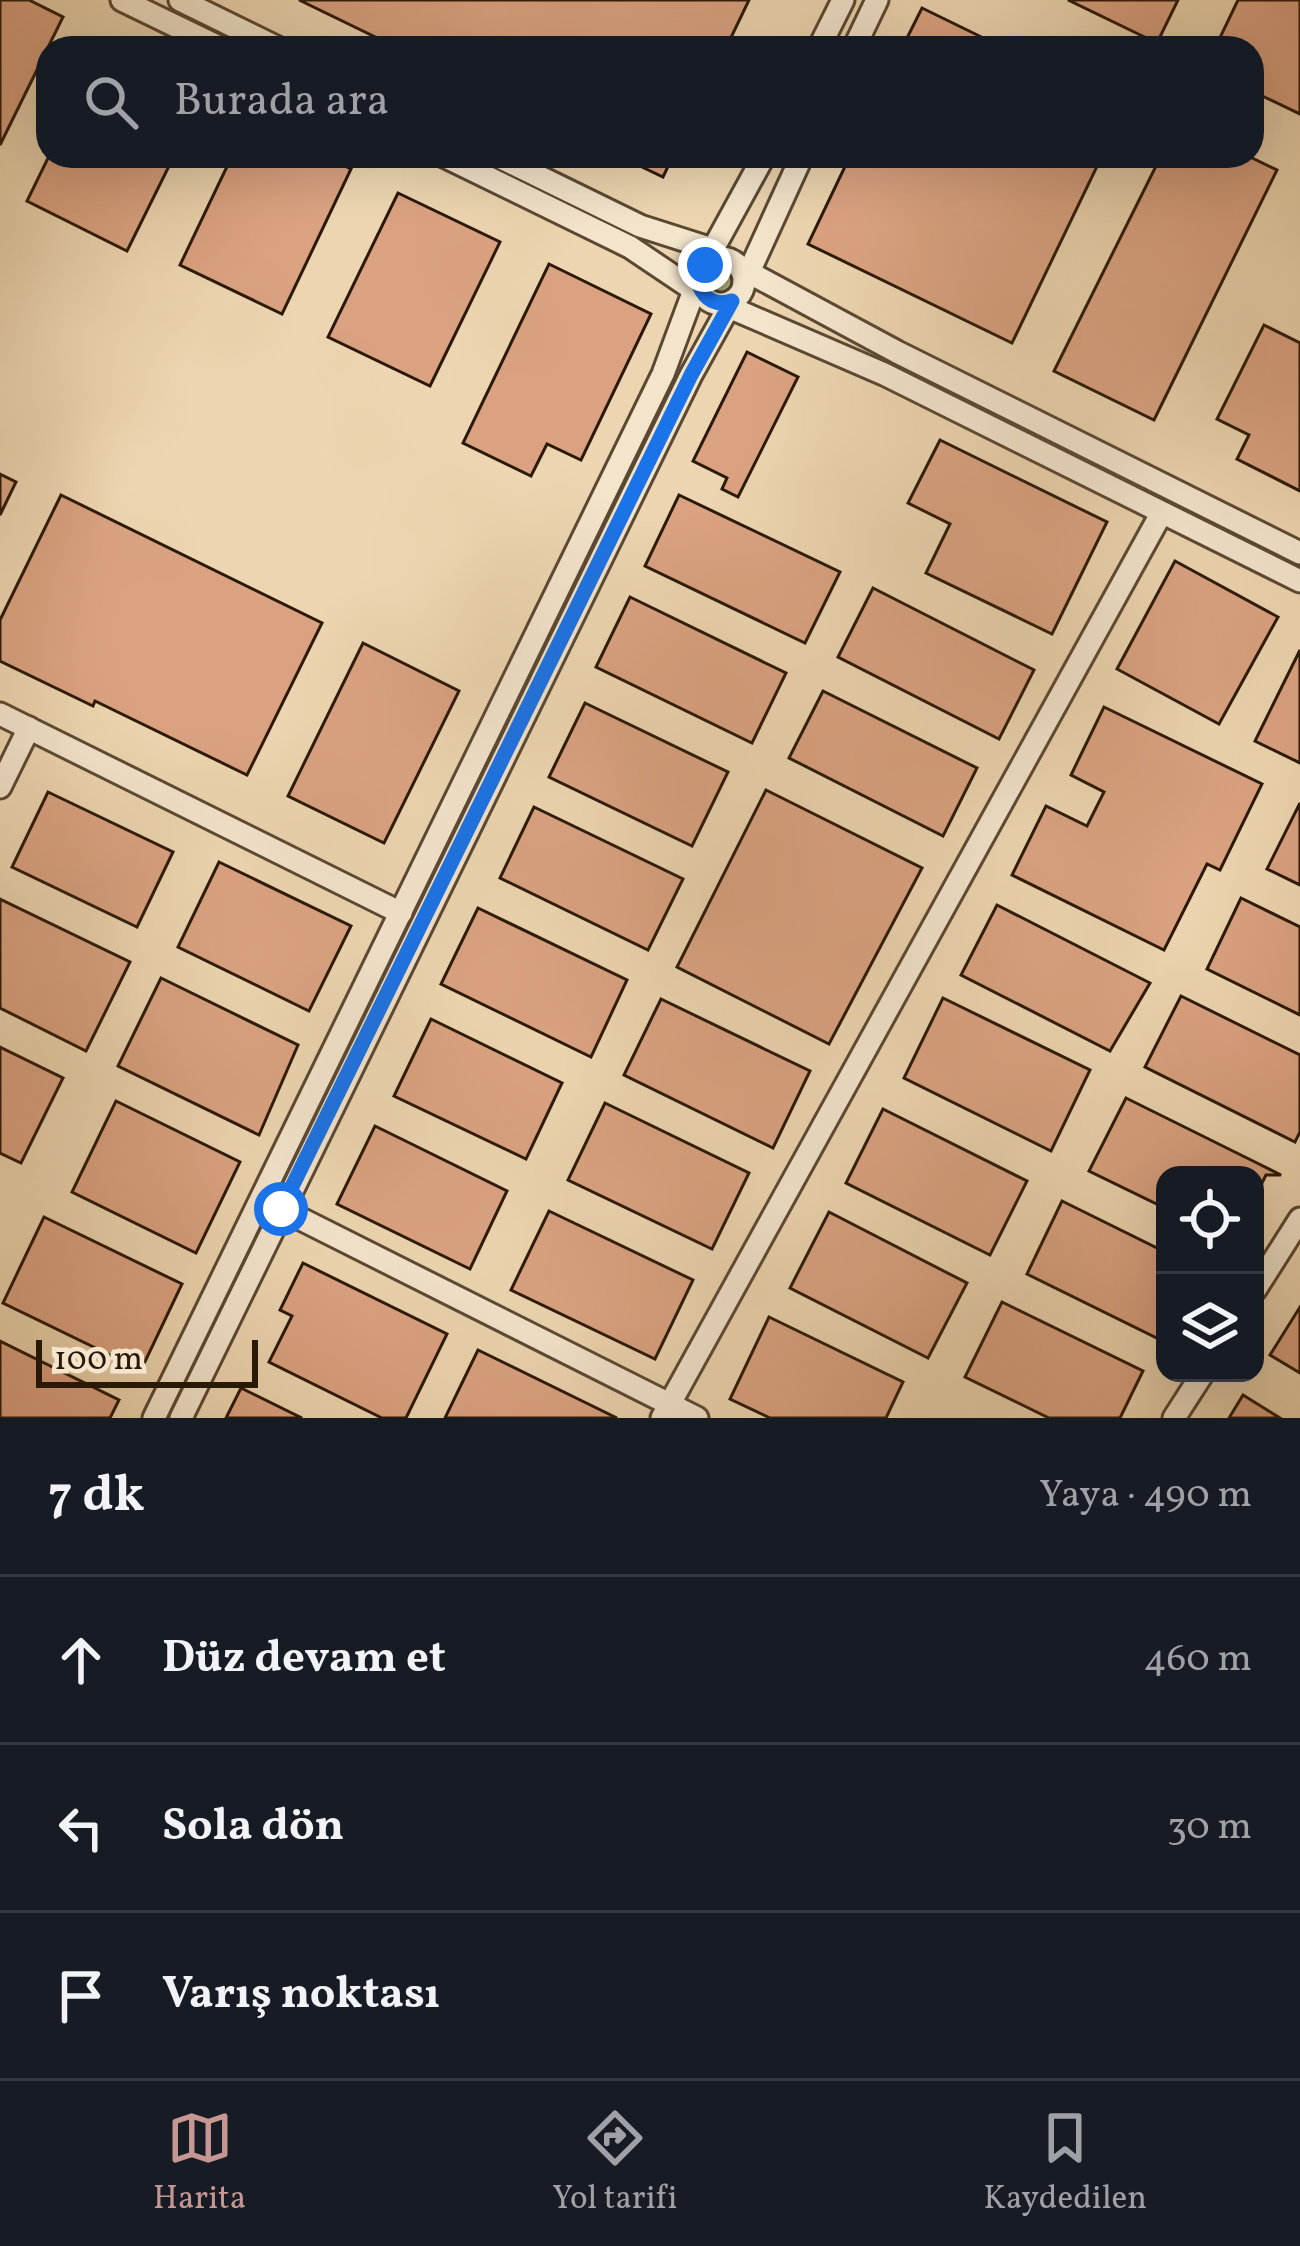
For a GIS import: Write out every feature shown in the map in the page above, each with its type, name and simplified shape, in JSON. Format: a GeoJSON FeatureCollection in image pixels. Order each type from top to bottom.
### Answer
{"type":"FeatureCollection","features":[{"type":"Feature","properties":{"kind":"street"},"geometry":{"type":"LineString","coordinates":[[122,0],[196,36]]}},
{"type":"Feature","properties":{"kind":"street"},"geometry":{"type":"LineString","coordinates":[[180,0],[254,36]]}},
{"type":"Feature","properties":{"kind":"street"},"geometry":{"type":"LineString","coordinates":[[825,36],[843,0]]}},
{"type":"Feature","properties":{"kind":"street"},"geometry":{"type":"LineString","coordinates":[[860,36],[877,0]]}},
{"type":"Feature","properties":{"kind":"street"},"geometry":{"type":"LineString","coordinates":[[468,168],[630,247],[703,270]]}},
{"type":"Feature","properties":{"kind":"street"},"geometry":{"type":"LineString","coordinates":[[522,168],[640,226],[703,270]]}},
{"type":"Feature","properties":{"kind":"street"},"geometry":{"type":"LineString","coordinates":[[154,1418],[662,374],[703,270],[758,168]]}},
{"type":"Feature","properties":{"kind":"street"},"geometry":{"type":"LineString","coordinates":[[181,1418],[796,168]]}},
{"type":"Feature","properties":{"kind":"street"},"geometry":{"type":"LineString","coordinates":[[739,291],[742,270],[732,260],[718,258],[703,270],[701,291],[711,301],[739,291],[897,352],[1300,553]]}},
{"type":"Feature","properties":{"kind":"street"},"geometry":{"type":"LineString","coordinates":[[739,291],[884,374],[1300,581]]}},
{"type":"Feature","properties":{"kind":"street"},"geometry":{"type":"LineString","coordinates":[[666,1411],[1162,514]]}},
{"type":"Feature","properties":{"kind":"street"},"geometry":{"type":"LineString","coordinates":[[0,714],[401,913]]}},
{"type":"Feature","properties":{"kind":"street"},"geometry":{"type":"LineString","coordinates":[[0,787],[29,728]]}},
{"type":"Feature","properties":{"kind":"street"},"geometry":{"type":"LineString","coordinates":[[281,1209],[666,1411],[697,1418]]}},
{"type":"Feature","properties":{"kind":"street"},"geometry":{"type":"LineString","coordinates":[[1264,1276],[1300,1219]]}},
{"type":"Feature","properties":{"kind":"street"},"geometry":{"type":"LineString","coordinates":[[1174,1418],[1197,1382]]}},
{"type":"Feature","properties":{"kind":"shaded area"},"geometry":{"type":"Polygon","coordinates":[[[722,267],[732,271],[736,281],[732,291],[722,295],[712,291],[708,281],[712,271],[722,267]]]}},
{"type":"Feature","properties":{"kind":"building"},"geometry":{"type":"Polygon","coordinates":[[[0,0],[29,0],[63,17],[54,36],[36,36],[36,72],[0,145],[0,0]]]}},
{"type":"Feature","properties":{"kind":"building"},"geometry":{"type":"Polygon","coordinates":[[[299,0],[749,0],[732,36],[373,36],[299,0]]]}},
{"type":"Feature","properties":{"kind":"building"},"geometry":{"type":"Polygon","coordinates":[[[1068,0],[1178,0],[1160,36],[1143,36],[1068,0]]]}},
{"type":"Feature","properties":{"kind":"building"},"geometry":{"type":"Polygon","coordinates":[[[1238,0],[1300,0],[1300,114],[1264,97],[1264,36],[1221,36],[1238,0]]]}},
{"type":"Feature","properties":{"kind":"building"},"geometry":{"type":"Polygon","coordinates":[[[922,8],[979,36],[908,36],[922,8]]]}},
{"type":"Feature","properties":{"kind":"building"},"geometry":{"type":"Polygon","coordinates":[[[1264,164],[1277,170],[1154,420],[1054,371],[1155,168],[1264,168],[1264,164]]]}},
{"type":"Feature","properties":{"kind":"building"},"geometry":{"type":"Polygon","coordinates":[[[43,168],[168,168],[127,251],[27,201],[43,168]]]}},
{"type":"Feature","properties":{"kind":"building"},"geometry":{"type":"Polygon","coordinates":[[[226,168],[351,169],[282,314],[180,265],[226,168]]]}},
{"type":"Feature","properties":{"kind":"building"},"geometry":{"type":"Polygon","coordinates":[[[644,168],[667,168],[663,177],[644,168]]]}},
{"type":"Feature","properties":{"kind":"building"},"geometry":{"type":"Polygon","coordinates":[[[844,168],[1096,168],[1012,343],[808,244],[844,168]]]}},
{"type":"Feature","properties":{"kind":"building"},"geometry":{"type":"Polygon","coordinates":[[[398,193],[500,242],[430,386],[328,337],[398,193]]]}},
{"type":"Feature","properties":{"kind":"building"},"geometry":{"type":"Polygon","coordinates":[[[549,264],[651,314],[581,460],[547,444],[531,476],[463,443],[549,264]]]}},
{"type":"Feature","properties":{"kind":"building"},"geometry":{"type":"Polygon","coordinates":[[[1264,325],[1300,343],[1300,491],[1237,459],[1249,435],[1217,419],[1264,325]]]}},
{"type":"Feature","properties":{"kind":"building"},"geometry":{"type":"Polygon","coordinates":[[[747,352],[798,377],[738,497],[722,489],[727,478],[693,461],[747,352]]]}},
{"type":"Feature","properties":{"kind":"building"},"geometry":{"type":"Polygon","coordinates":[[[940,440],[1107,522],[1052,634],[926,573],[950,524],[908,503],[940,440]]]}},
{"type":"Feature","properties":{"kind":"building"},"geometry":{"type":"Polygon","coordinates":[[[0,474],[16,482],[0,515],[0,474]]]}},
{"type":"Feature","properties":{"kind":"building"},"geometry":{"type":"Polygon","coordinates":[[[61,495],[322,623],[247,775],[0,661],[0,620],[61,495]]]}},
{"type":"Feature","properties":{"kind":"building"},"geometry":{"type":"Polygon","coordinates":[[[679,495],[840,572],[805,643],[645,566],[679,495]]]}},
{"type":"Feature","properties":{"kind":"building"},"geometry":{"type":"Polygon","coordinates":[[[1175,561],[1278,617],[1219,724],[1117,669],[1175,561]]]}},
{"type":"Feature","properties":{"kind":"building"},"geometry":{"type":"Polygon","coordinates":[[[873,588],[1034,670],[999,739],[838,657],[873,588]]]}},
{"type":"Feature","properties":{"kind":"building"},"geometry":{"type":"Polygon","coordinates":[[[630,597],[786,673],[752,743],[596,667],[630,597]]]}},
{"type":"Feature","properties":{"kind":"building"},"geometry":{"type":"Polygon","coordinates":[[[363,643],[459,691],[384,843],[288,796],[363,643]]]}},
{"type":"Feature","properties":{"kind":"building"},"geometry":{"type":"Polygon","coordinates":[[[1300,650],[1300,763],[1255,741],[1300,650]]]}},
{"type":"Feature","properties":{"kind":"building"},"geometry":{"type":"Polygon","coordinates":[[[823,691],[977,768],[943,836],[789,758],[823,691]]]}},
{"type":"Feature","properties":{"kind":"building"},"geometry":{"type":"Polygon","coordinates":[[[585,703],[728,772],[692,846],[549,777],[585,703]]]}},
{"type":"Feature","properties":{"kind":"building"},"geometry":{"type":"Polygon","coordinates":[[[1104,707],[1262,784],[1220,870],[1207,864],[1164,950],[1012,875],[1046,806],[1087,826],[1104,792],[1071,775],[1104,707]]]}},
{"type":"Feature","properties":{"kind":"building"},"geometry":{"type":"Polygon","coordinates":[[[766,790],[922,868],[829,1044],[677,967],[766,790]]]}},
{"type":"Feature","properties":{"kind":"building"},"geometry":{"type":"Polygon","coordinates":[[[48,792],[173,852],[137,927],[12,867],[48,792]]]}},
{"type":"Feature","properties":{"kind":"building"},"geometry":{"type":"Polygon","coordinates":[[[1300,803],[1300,885],[1267,869],[1300,803]]]}},
{"type":"Feature","properties":{"kind":"building"},"geometry":{"type":"Polygon","coordinates":[[[534,807],[683,879],[648,950],[500,878],[534,807]]]}},
{"type":"Feature","properties":{"kind":"building"},"geometry":{"type":"Polygon","coordinates":[[[219,862],[351,926],[309,1011],[178,947],[219,862]]]}},
{"type":"Feature","properties":{"kind":"building"},"geometry":{"type":"Polygon","coordinates":[[[1241,898],[1300,927],[1300,1015],[1207,969],[1241,898]]]}},
{"type":"Feature","properties":{"kind":"building"},"geometry":{"type":"Polygon","coordinates":[[[0,899],[130,962],[86,1051],[0,1008],[0,899]]]}},
{"type":"Feature","properties":{"kind":"building"},"geometry":{"type":"Polygon","coordinates":[[[997,905],[1150,983],[1110,1051],[961,975],[997,905]]]}},
{"type":"Feature","properties":{"kind":"building"},"geometry":{"type":"Polygon","coordinates":[[[478,908],[627,980],[591,1057],[441,984],[478,908]]]}},
{"type":"Feature","properties":{"kind":"building"},"geometry":{"type":"Polygon","coordinates":[[[161,978],[298,1045],[259,1135],[118,1066],[161,978]]]}},
{"type":"Feature","properties":{"kind":"building"},"geometry":{"type":"Polygon","coordinates":[[[1181,996],[1300,1055],[1300,1132],[1295,1142],[1145,1067],[1181,996]]]}},
{"type":"Feature","properties":{"kind":"building"},"geometry":{"type":"Polygon","coordinates":[[[943,998],[1090,1070],[1051,1151],[904,1078],[943,998]]]}},
{"type":"Feature","properties":{"kind":"building"},"geometry":{"type":"Polygon","coordinates":[[[661,999],[810,1071],[773,1148],[624,1075],[661,999]]]}},
{"type":"Feature","properties":{"kind":"building"},"geometry":{"type":"Polygon","coordinates":[[[431,1019],[562,1083],[526,1159],[394,1096],[431,1019]]]}},
{"type":"Feature","properties":{"kind":"building"},"geometry":{"type":"Polygon","coordinates":[[[0,1047],[63,1078],[21,1163],[0,1153],[0,1047]]]}},
{"type":"Feature","properties":{"kind":"building"},"geometry":{"type":"Polygon","coordinates":[[[1126,1098],[1263,1166],[1156,1166],[1156,1204],[1089,1171],[1126,1098]]]}},
{"type":"Feature","properties":{"kind":"building"},"geometry":{"type":"Polygon","coordinates":[[[116,1101],[240,1162],[196,1253],[72,1192],[116,1101]]]}},
{"type":"Feature","properties":{"kind":"building"},"geometry":{"type":"Polygon","coordinates":[[[605,1103],[749,1173],[712,1249],[568,1180],[605,1103]]]}},
{"type":"Feature","properties":{"kind":"building"},"geometry":{"type":"Polygon","coordinates":[[[883,1109],[1027,1181],[990,1255],[846,1183],[883,1109]]]}},
{"type":"Feature","properties":{"kind":"building"},"geometry":{"type":"Polygon","coordinates":[[[375,1126],[507,1191],[470,1269],[337,1204],[375,1126]]]}},
{"type":"Feature","properties":{"kind":"building"},"geometry":{"type":"Polygon","coordinates":[[[1062,1201],[1156,1248],[1156,1338],[1027,1274],[1062,1201]]]}},
{"type":"Feature","properties":{"kind":"building"},"geometry":{"type":"Polygon","coordinates":[[[549,1211],[693,1280],[655,1359],[511,1290],[549,1211]]]}},
{"type":"Feature","properties":{"kind":"building"},"geometry":{"type":"Polygon","coordinates":[[[829,1212],[967,1283],[928,1358],[790,1288],[829,1212]]]}},
{"type":"Feature","properties":{"kind":"building"},"geometry":{"type":"Polygon","coordinates":[[[44,1217],[182,1284],[141,1370],[3,1303],[44,1217]]]}},
{"type":"Feature","properties":{"kind":"building"},"geometry":{"type":"Polygon","coordinates":[[[303,1263],[447,1334],[406,1418],[382,1418],[269,1362],[292,1316],[280,1310],[303,1263]]]}},
{"type":"Feature","properties":{"kind":"building"},"geometry":{"type":"Polygon","coordinates":[[[1002,1302],[1143,1371],[1120,1418],[1049,1418],[965,1377],[1002,1302]]]}},
{"type":"Feature","properties":{"kind":"building"},"geometry":{"type":"Polygon","coordinates":[[[1300,1307],[1300,1373],[1270,1355],[1300,1307]]]}},
{"type":"Feature","properties":{"kind":"building"},"geometry":{"type":"Polygon","coordinates":[[[769,1317],[903,1382],[886,1418],[770,1418],[730,1399],[769,1317]]]}},
{"type":"Feature","properties":{"kind":"building"},"geometry":{"type":"Polygon","coordinates":[[[0,1341],[119,1400],[110,1418],[0,1418],[0,1341]]]}},
{"type":"Feature","properties":{"kind":"building"},"geometry":{"type":"Polygon","coordinates":[[[478,1350],[617,1418],[445,1418],[478,1350]]]}},
{"type":"Feature","properties":{"kind":"building"},"geometry":{"type":"Polygon","coordinates":[[[241,1388],[302,1418],[226,1418],[241,1388]]]}},
{"type":"Feature","properties":{"kind":"building"},"geometry":{"type":"Polygon","coordinates":[[[1243,1395],[1280,1418],[1229,1418],[1243,1395]]]}},
{"type":"Feature","properties":{"kind":"route"},"geometry":{"type":"LineString","coordinates":[[281,1209],[691,375],[732,301],[718,303],[706,297],[699,285],[705,265]]}}]}
